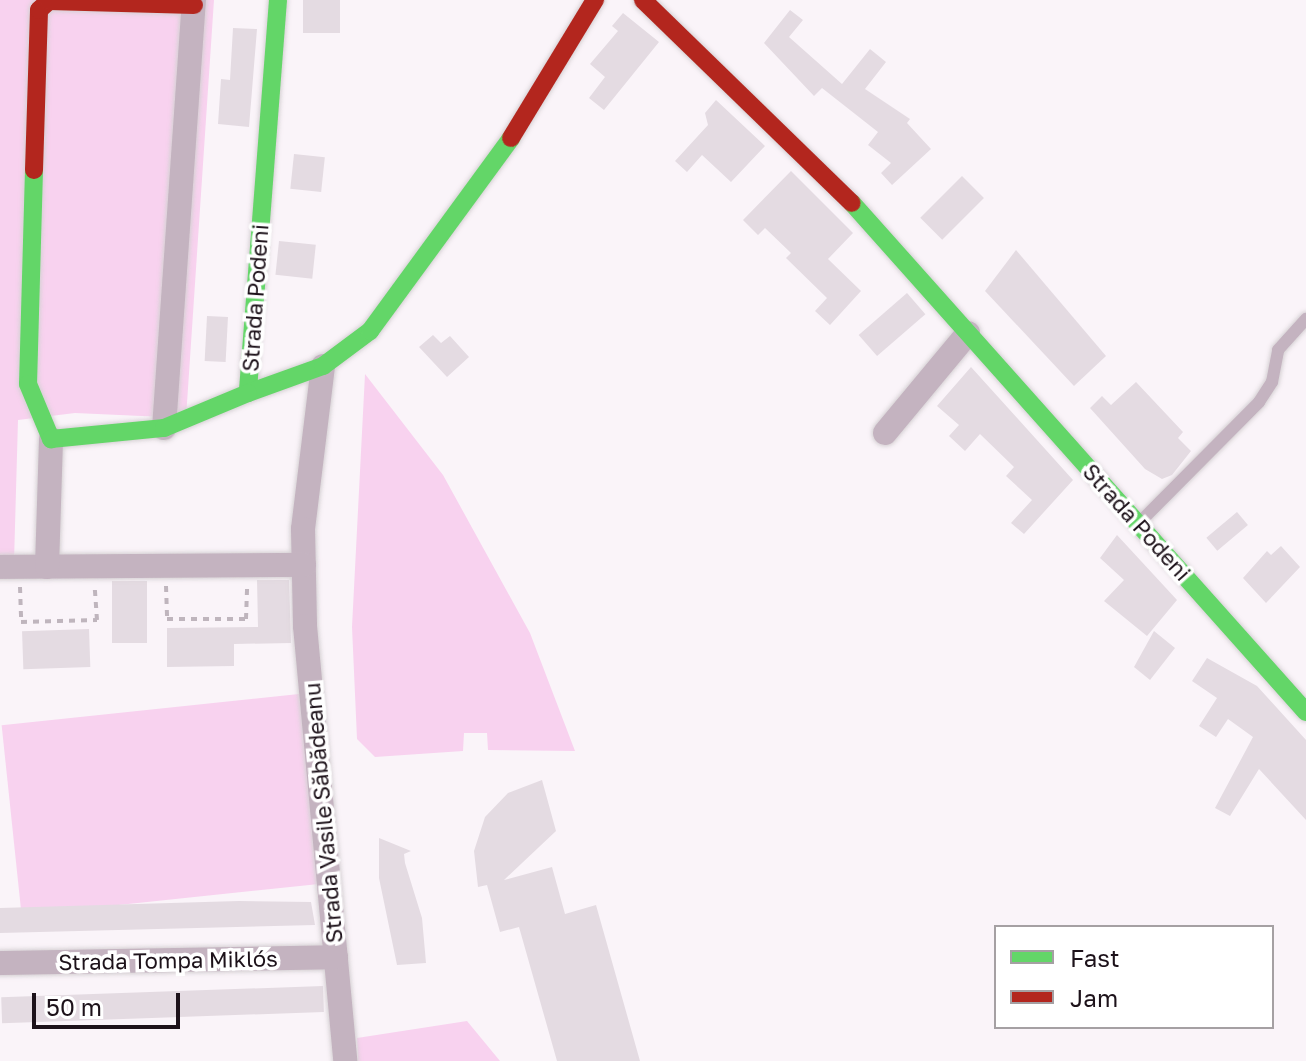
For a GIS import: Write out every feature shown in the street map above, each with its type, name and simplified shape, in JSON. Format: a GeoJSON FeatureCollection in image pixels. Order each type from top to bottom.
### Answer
{"type":"FeatureCollection","features":[{"type":"Feature","properties":{"kind":"street","name":"Strada Podeni"},"geometry":{"type":"LineString","coordinates":[[278,0],[248,393],[323,366],[370,331],[408,288],[490,172],[595,0]]}},
{"type":"Feature","properties":{"kind":"street","name":"Strada Podeni"},"geometry":{"type":"LineString","coordinates":[[643,0],[810,158],[1306,712]]}},
{"type":"Feature","properties":{"kind":"street"},"geometry":{"type":"LineString","coordinates":[[47,567],[51,439],[28,384],[39,10],[49,1],[194,3],[164,428]]}},
{"type":"Feature","properties":{"kind":"street"},"geometry":{"type":"LineString","coordinates":[[885,433],[968,333]]}},
{"type":"Feature","properties":{"kind":"street","name":"Strada Vasile Săbădeanu"},"geometry":{"type":"LineString","coordinates":[[323,366],[304,565],[345,1061]]}},
{"type":"Feature","properties":{"kind":"street"},"geometry":{"type":"LineString","coordinates":[[51,439],[164,428],[248,393]]}},
{"type":"Feature","properties":{"kind":"street"},"geometry":{"type":"LineString","coordinates":[[10,569],[304,565]]}},
{"type":"Feature","properties":{"kind":"street","name":"Strada Tompa Miklós"},"geometry":{"type":"LineString","coordinates":[[0,963],[336,957]]}},
{"type":"Feature","properties":{"kind":"lane"},"geometry":{"type":"LineString","coordinates":[[1138,524],[1259,402],[1272,382],[1278,350],[1306,319]]}},
{"type":"Feature","properties":{"kind":"path"},"geometry":{"type":"LineString","coordinates":[[10,569],[21,622],[97,620],[95,583]]}},
{"type":"Feature","properties":{"kind":"path"},"geometry":{"type":"LineString","coordinates":[[166,582],[167,619],[246,619],[247,570]]}},
{"type":"Feature","properties":{"kind":"shaded area"},"geometry":{"type":"Polygon","coordinates":[[[0,0],[214,0],[186,418],[75,413],[18,420],[14,562],[0,562],[0,0]]]}},
{"type":"Feature","properties":{"kind":"shaded area"},"geometry":{"type":"Polygon","coordinates":[[[365,374],[443,475],[530,633],[575,751],[488,750],[487,733],[464,733],[463,751],[375,757],[357,739],[352,627],[365,374]]]}},
{"type":"Feature","properties":{"kind":"shaded area"},"geometry":{"type":"Polygon","coordinates":[[[299,694],[319,884],[22,915],[2,725],[299,694]]]}},
{"type":"Feature","properties":{"kind":"shaded area"},"geometry":{"type":"Polygon","coordinates":[[[467,1021],[500,1061],[358,1061],[357,1038],[467,1021]]]}},
{"type":"Feature","properties":{"kind":"building"},"geometry":{"type":"Polygon","coordinates":[[[303,0],[340,0],[340,33],[303,33],[303,0]]]}},
{"type":"Feature","properties":{"kind":"building"},"geometry":{"type":"Polygon","coordinates":[[[790,10],[803,20],[789,37],[842,84],[870,49],[886,62],[865,89],[910,119],[907,123],[931,149],[892,185],[881,173],[891,163],[868,145],[878,132],[822,88],[814,96],[764,43],[790,10]]]}},
{"type":"Feature","properties":{"kind":"building"},"geometry":{"type":"Polygon","coordinates":[[[623,13],[659,42],[604,110],[589,98],[605,77],[590,64],[618,31],[612,26],[623,13]]]}},
{"type":"Feature","properties":{"kind":"building"},"geometry":{"type":"Polygon","coordinates":[[[233,28],[257,29],[249,127],[218,124],[221,79],[230,80],[233,28]]]}},
{"type":"Feature","properties":{"kind":"building"},"geometry":{"type":"Polygon","coordinates":[[[716,100],[765,146],[731,182],[702,155],[687,172],[675,161],[708,125],[705,113],[716,100]]]}},
{"type":"Feature","properties":{"kind":"building"},"geometry":{"type":"Polygon","coordinates":[[[294,154],[325,157],[321,192],[290,189],[294,154]]]}},
{"type":"Feature","properties":{"kind":"building"},"geometry":{"type":"Polygon","coordinates":[[[791,171],[853,233],[828,259],[861,291],[830,325],[815,311],[827,298],[786,258],[791,253],[765,228],[758,235],[743,220],[791,171]]]}},
{"type":"Feature","properties":{"kind":"building"},"geometry":{"type":"Polygon","coordinates":[[[962,176],[984,198],[942,240],[920,218],[962,176]]]}},
{"type":"Feature","properties":{"kind":"building"},"geometry":{"type":"Polygon","coordinates":[[[279,241],[316,245],[312,279],[275,275],[279,241]]]}},
{"type":"Feature","properties":{"kind":"building"},"geometry":{"type":"Polygon","coordinates":[[[1016,250],[1106,356],[1074,386],[985,291],[1016,250]]]}},
{"type":"Feature","properties":{"kind":"building"},"geometry":{"type":"Polygon","coordinates":[[[907,293],[925,314],[877,356],[859,335],[907,293]]]}},
{"type":"Feature","properties":{"kind":"building"},"geometry":{"type":"Polygon","coordinates":[[[207,316],[228,317],[226,362],[205,361],[207,316]]]}},
{"type":"Feature","properties":{"kind":"building"},"geometry":{"type":"Polygon","coordinates":[[[433,335],[441,343],[450,336],[469,357],[447,377],[419,347],[433,335]]]}},
{"type":"Feature","properties":{"kind":"building"},"geometry":{"type":"Polygon","coordinates":[[[971,367],[1073,480],[1024,534],[1011,523],[1032,500],[1006,476],[1014,467],[980,434],[965,451],[949,436],[959,425],[937,406],[971,367]]]}},
{"type":"Feature","properties":{"kind":"building"},"geometry":{"type":"Polygon","coordinates":[[[1136,382],[1183,432],[1178,438],[1191,451],[1172,475],[1162,479],[1145,469],[1090,408],[1102,396],[1111,405],[1136,382]]]}},
{"type":"Feature","properties":{"kind":"building"},"geometry":{"type":"Polygon","coordinates":[[[1237,512],[1248,525],[1217,551],[1206,538],[1237,512]]]}},
{"type":"Feature","properties":{"kind":"building"},"geometry":{"type":"Polygon","coordinates":[[[1117,535],[1177,600],[1147,636],[1104,601],[1124,580],[1100,558],[1117,535]]]}},
{"type":"Feature","properties":{"kind":"building"},"geometry":{"type":"Polygon","coordinates":[[[1281,546],[1300,567],[1266,603],[1243,578],[1267,551],[1271,555],[1281,546]]]}},
{"type":"Feature","properties":{"kind":"building"},"geometry":{"type":"Polygon","coordinates":[[[257,580],[289,580],[291,643],[234,644],[234,666],[167,667],[167,628],[258,627],[257,580]]]}},
{"type":"Feature","properties":{"kind":"building"},"geometry":{"type":"Polygon","coordinates":[[[112,581],[147,581],[147,643],[112,643],[112,581]]]}},
{"type":"Feature","properties":{"kind":"building"},"geometry":{"type":"Polygon","coordinates":[[[89,629],[90,667],[23,669],[22,631],[89,629]]]}},
{"type":"Feature","properties":{"kind":"building"},"geometry":{"type":"Polygon","coordinates":[[[1154,631],[1175,648],[1150,680],[1134,667],[1154,631]]]}},
{"type":"Feature","properties":{"kind":"building"},"geometry":{"type":"Polygon","coordinates":[[[1207,658],[1257,686],[1306,740],[1306,820],[1259,769],[1230,816],[1215,808],[1253,737],[1228,719],[1216,737],[1199,726],[1217,698],[1192,681],[1207,658]]]}},
{"type":"Feature","properties":{"kind":"building"},"geometry":{"type":"Polygon","coordinates":[[[542,780],[556,831],[504,880],[552,867],[565,914],[596,905],[640,1061],[557,1061],[519,927],[500,932],[487,885],[478,887],[474,851],[485,817],[508,793],[542,780]]]}},
{"type":"Feature","properties":{"kind":"building"},"geometry":{"type":"Polygon","coordinates":[[[379,838],[411,851],[404,854],[405,863],[422,918],[426,963],[397,965],[379,878],[379,838]]]}},
{"type":"Feature","properties":{"kind":"building"},"geometry":{"type":"Polygon","coordinates":[[[311,902],[315,925],[0,933],[0,908],[311,902]]]}},
{"type":"Feature","properties":{"kind":"building"},"geometry":{"type":"Polygon","coordinates":[[[323,986],[324,1012],[2,1023],[1,997],[323,986]]]}},
{"type":"Feature","properties":{"kind":"traffic: fast"},"geometry":{"type":"LineString","coordinates":[[278,0],[248,393],[323,366],[370,331],[511,138]]}},
{"type":"Feature","properties":{"kind":"traffic: fast"},"geometry":{"type":"LineString","coordinates":[[34,170],[28,384],[51,439],[164,428],[248,393]]}},
{"type":"Feature","properties":{"kind":"traffic: fast"},"geometry":{"type":"LineString","coordinates":[[852,203],[1306,712]]}},
{"type":"Feature","properties":{"kind":"traffic: jam"},"geometry":{"type":"LineString","coordinates":[[511,138],[595,0]]}},
{"type":"Feature","properties":{"kind":"traffic: jam"},"geometry":{"type":"LineString","coordinates":[[643,0],[852,203]]}},
{"type":"Feature","properties":{"kind":"traffic: jam"},"geometry":{"type":"LineString","coordinates":[[34,170],[39,10],[49,1],[194,5]]}}]}
